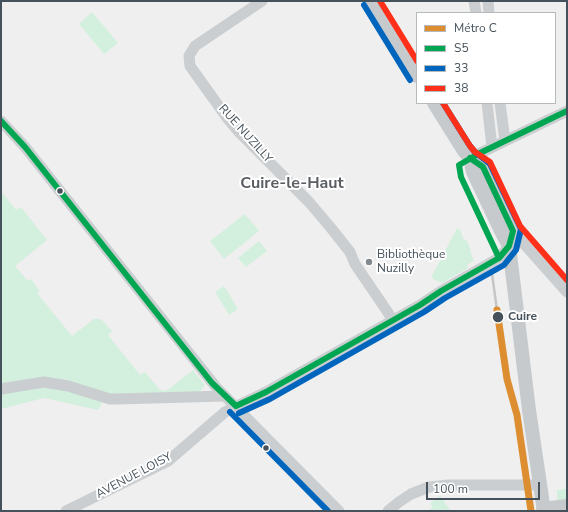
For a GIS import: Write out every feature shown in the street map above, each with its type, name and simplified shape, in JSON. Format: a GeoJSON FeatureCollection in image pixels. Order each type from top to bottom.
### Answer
{"type":"FeatureCollection","features":[{"type":"Feature","properties":{"kind":"main road"},"geometry":{"type":"LineString","coordinates":[[371,1],[416,74]]}},
{"type":"Feature","properties":{"kind":"main road"},"geometry":{"type":"LineString","coordinates":[[435,104],[464,151],[470,158],[483,167],[513,231],[516,244],[529,410],[544,510],[567,506]]}},
{"type":"Feature","properties":{"kind":"main road"},"geometry":{"type":"LineString","coordinates":[[470,158],[473,172],[516,244]]}},
{"type":"Feature","properties":{"kind":"street","name":"RUE NUZILLY"},"geometry":{"type":"LineString","coordinates":[[262,1],[195,46],[189,56],[190,66],[238,131],[309,202],[331,228],[350,252],[355,264],[393,320]]}},
{"type":"Feature","properties":{"kind":"street"},"geometry":{"type":"LineString","coordinates":[[474,1],[476,12]]}},
{"type":"Feature","properties":{"kind":"street"},"geometry":{"type":"LineString","coordinates":[[488,1],[489,12]]}},
{"type":"Feature","properties":{"kind":"street"},"geometry":{"type":"LineString","coordinates":[[487,104],[492,147]]}},
{"type":"Feature","properties":{"kind":"street"},"geometry":{"type":"LineString","coordinates":[[500,104],[505,141]]}},
{"type":"Feature","properties":{"kind":"street"},"geometry":{"type":"LineString","coordinates":[[470,158],[567,111]]}},
{"type":"Feature","properties":{"kind":"street"},"geometry":{"type":"LineString","coordinates":[[1,121],[25,147],[212,383],[339,511]]}},
{"type":"Feature","properties":{"kind":"street","name":"AVENUE LOISY"},"geometry":{"type":"LineString","coordinates":[[66,511],[168,461],[225,412],[266,392],[393,320],[499,258],[516,244]]}},
{"type":"Feature","properties":{"kind":"street"},"geometry":{"type":"LineString","coordinates":[[516,244],[540,260],[567,292]]}},
{"type":"Feature","properties":{"kind":"street"},"geometry":{"type":"LineString","coordinates":[[1,389],[44,382],[68,386],[110,399],[225,396]]}},
{"type":"Feature","properties":{"kind":"street"},"geometry":{"type":"LineString","coordinates":[[388,511],[411,494],[429,487],[448,485],[540,485]]}},
{"type":"Feature","properties":{"kind":"green space"},"geometry":{"type":"Polygon","coordinates":[[[92,12],[118,43],[104,54],[79,24],[92,12]]]}},
{"type":"Feature","properties":{"kind":"green space"},"geometry":{"type":"Polygon","coordinates":[[[1,191],[16,210],[21,207],[47,240],[15,266],[28,281],[31,279],[40,291],[37,293],[72,336],[94,319],[101,319],[112,331],[108,335],[140,375],[145,372],[160,390],[164,391],[169,389],[193,370],[205,385],[199,393],[123,397],[71,384],[1,386],[1,191]]]}},
{"type":"Feature","properties":{"kind":"green space"},"geometry":{"type":"Polygon","coordinates":[[[245,214],[259,231],[224,259],[210,241],[245,214]]]}},
{"type":"Feature","properties":{"kind":"green space"},"geometry":{"type":"Polygon","coordinates":[[[457,228],[460,230],[464,240],[466,239],[474,261],[467,265],[468,268],[442,283],[431,278],[457,228]]]}},
{"type":"Feature","properties":{"kind":"green space"},"geometry":{"type":"Polygon","coordinates":[[[259,241],[267,251],[246,267],[238,258],[259,241]]]}},
{"type":"Feature","properties":{"kind":"green space"},"geometry":{"type":"Polygon","coordinates":[[[224,286],[238,309],[229,315],[215,292],[224,286]]]}},
{"type":"Feature","properties":{"kind":"green space"},"geometry":{"type":"Polygon","coordinates":[[[44,385],[104,400],[98,410],[44,398],[1,409],[1,393],[44,385]]]}},
{"type":"Feature","properties":{"kind":"green space"},"geometry":{"type":"Polygon","coordinates":[[[567,489],[567,502],[557,503],[557,490],[567,489]]]}},
{"type":"Feature","properties":{"kind":"green space"},"geometry":{"type":"Polygon","coordinates":[[[440,496],[451,511],[427,511],[433,507],[430,503],[440,496]]]}},
{"type":"Feature","properties":{"kind":"railway"},"geometry":{"type":"LineString","coordinates":[[492,274],[497,310]]}},
{"type":"Feature","properties":{"kind":"metro line","name":"C"},"geometry":{"type":"LineString","coordinates":[[497,310],[507,379],[517,415],[531,511]]}},
{"type":"Feature","properties":{"kind":"transit line","name":"38"},"geometry":{"type":"LineString","coordinates":[[380,1],[416,59]]}},
{"type":"Feature","properties":{"kind":"transit line","name":"33"},"geometry":{"type":"LineString","coordinates":[[364,5],[410,80]]}},
{"type":"Feature","properties":{"kind":"transit line","name":"33"},"geometry":{"type":"LineString","coordinates":[[239,413],[270,399],[504,265],[516,250],[521,229],[490,164],[470,146],[444,104]]}},
{"type":"Feature","properties":{"kind":"transit line","name":"38"},"geometry":{"type":"LineString","coordinates":[[444,104],[470,146],[475,152],[490,162],[520,226],[567,280]]}},
{"type":"Feature","properties":{"kind":"transit line","name":"S5"},"geometry":{"type":"LineString","coordinates":[[499,258],[461,177],[459,165],[480,153],[567,111]]}},
{"type":"Feature","properties":{"kind":"transit line","name":"S5"},"geometry":{"type":"LineString","coordinates":[[1,121],[25,147],[212,383],[236,406]]}},
{"type":"Feature","properties":{"kind":"transit line","name":"S5"},"geometry":{"type":"LineString","coordinates":[[236,406],[266,392],[420,305],[441,291],[499,258],[509,246],[513,231],[483,167],[470,158]]}},
{"type":"Feature","properties":{"kind":"transit line","name":"33"},"geometry":{"type":"LineString","coordinates":[[230,412],[328,511]]}},
{"type":"Feature","properties":{"kind":"place","name":"Bibliothèque Nuzilly"},"geometry":{"type":"Point","coordinates":[369,262]}},
{"type":"Feature","properties":{"kind":"place","name":"Cuire"},"geometry":{"type":"Point","coordinates":[498,317]}},
{"type":"Feature","properties":{"kind":"district","name":"Cuire-le-Haut"},"geometry":{"type":"Point","coordinates":[292,184]}}]}
